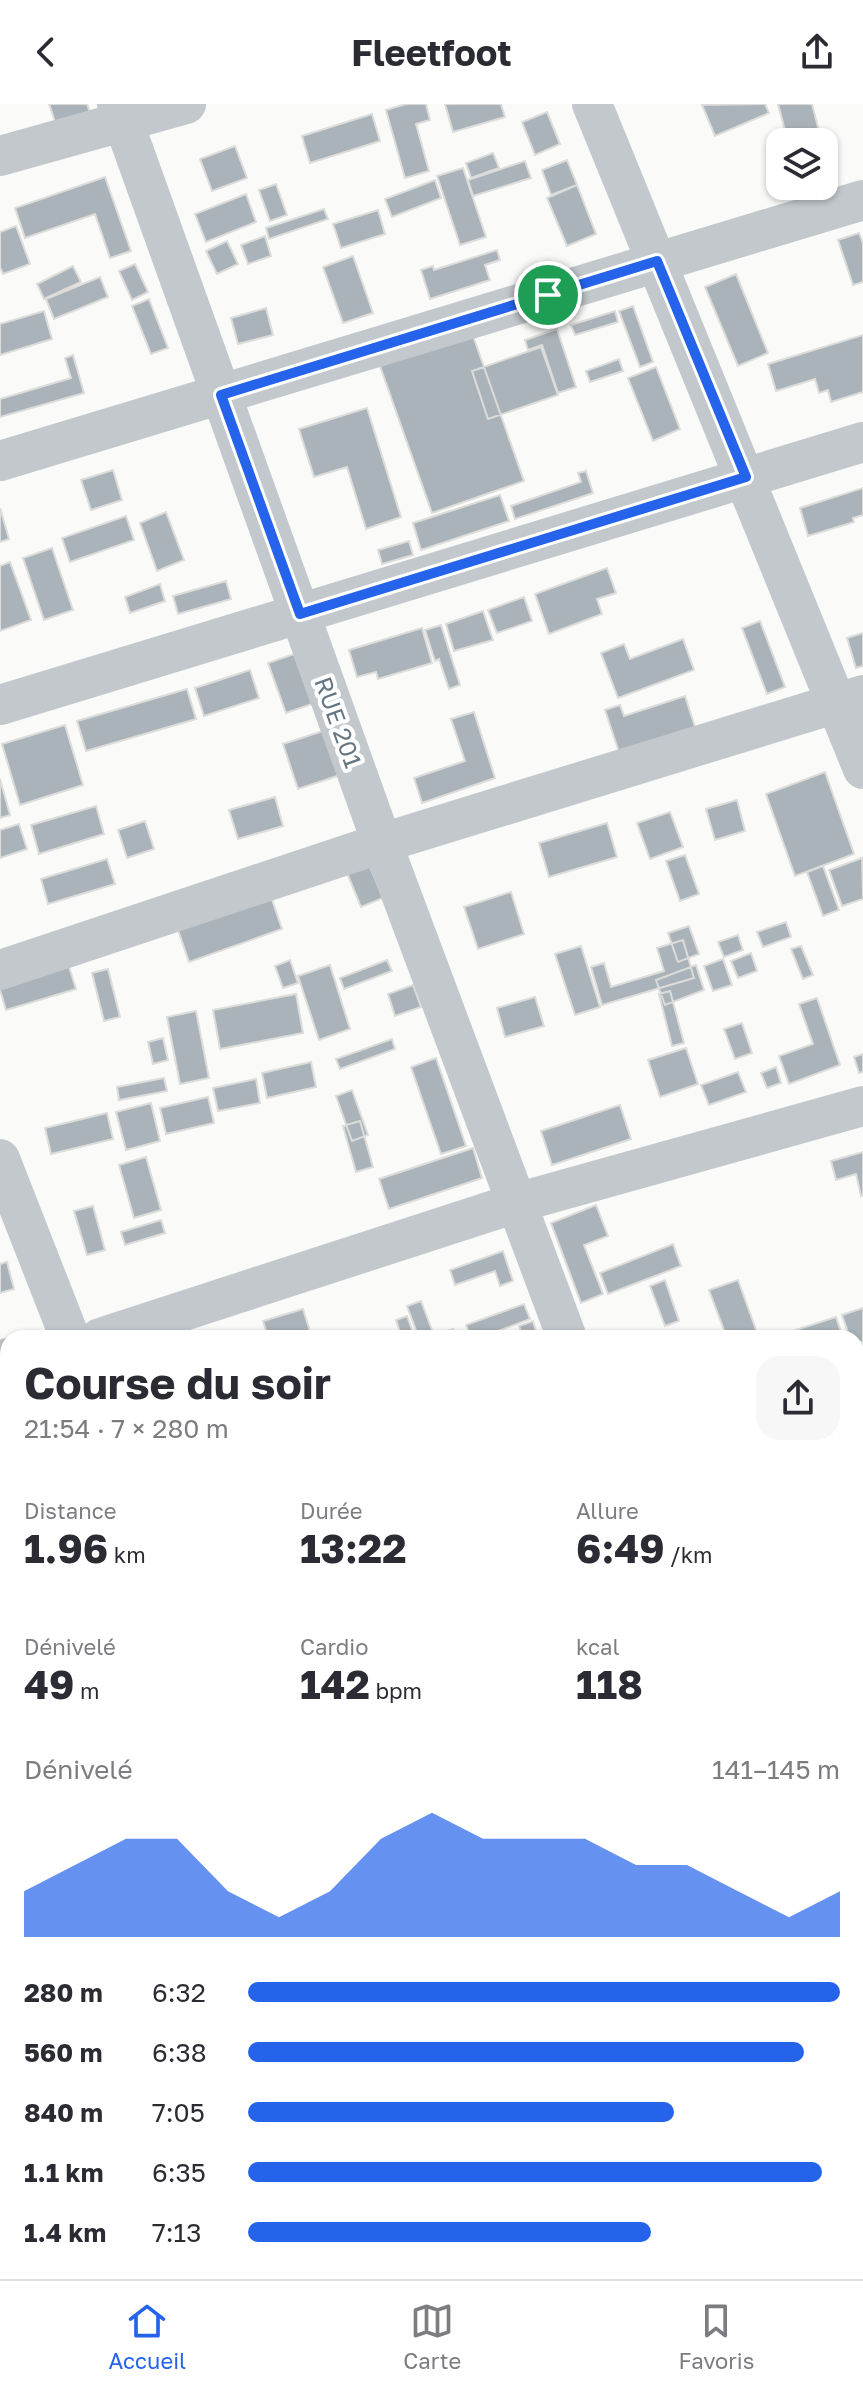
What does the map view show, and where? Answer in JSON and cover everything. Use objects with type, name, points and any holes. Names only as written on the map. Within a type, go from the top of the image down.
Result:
[{"type":"street","points":[[0,156],[120,113],[186,104]]},
{"type":"street","points":[[592,104],[746,477],[850,699],[863,769]]},
{"type":"street","name":"RUE 201","points":[[120,113],[382,843],[564,1330]]},
{"type":"street","points":[[0,461],[863,200]]},
{"type":"street","points":[[0,705],[863,442]]},
{"type":"street","points":[[0,970],[382,843],[850,699]]},
{"type":"street","points":[[125,1330],[516,1203],[863,1106]]},
{"type":"street","points":[[0,1159],[67,1330]]},
{"type":"building","points":[[49,104],[87,104],[93,121],[59,133]]},
{"type":"building","points":[[406,104],[426,104],[430,120],[416,124],[429,171],[405,178],[386,110]]},
{"type":"building","points":[[445,104],[501,104],[505,117],[453,132]]},
{"type":"building","points":[[765,104],[769,113],[715,136],[702,105]]},
{"type":"building","points":[[778,104],[812,104],[818,128],[784,128]]},
{"type":"building","points":[[547,112],[560,144],[535,155],[522,122]]},
{"type":"building","points":[[372,114],[380,141],[310,163],[302,136]]},
{"type":"building","points":[[235,146],[247,178],[212,191],[200,159]]},
{"type":"building","points":[[493,153],[499,168],[471,178],[466,163]]},
{"type":"building","points":[[567,160],[577,185],[551,195],[542,170]]},
{"type":"building","points":[[525,161],[531,178],[473,196],[468,180]]},
{"type":"building","points":[[463,168],[486,237],[460,245],[437,176]]},
{"type":"building","points":[[105,177],[131,251],[110,258],[95,214],[25,238],[15,208]]},
{"type":"building","points":[[435,180],[441,198],[392,217],[385,199]]},
{"type":"building","points":[[276,184],[287,215],[270,221],[259,190]]},
{"type":"building","points":[[577,185],[596,234],[567,246],[547,198]]},
{"type":"building","points":[[246,194],[256,222],[206,242],[195,214]]},
{"type":"building","points":[[324,209],[328,219],[269,239],[266,228]]},
{"type":"building","points":[[378,210],[385,234],[341,248],[333,224]]},
{"type":"building","points":[[16,226],[30,264],[3,274],[0,267],[0,232]]},
{"type":"building","points":[[859,233],[863,243],[863,282],[853,285],[838,240]]},
{"type":"building","points":[[265,236],[271,256],[248,264],[241,245]]},
{"type":"building","points":[[227,241],[238,264],[217,274],[206,251]]},
{"type":"building","points":[[497,250],[500,260],[485,265],[490,280],[430,299],[421,270],[433,266],[434,270]]},
{"type":"building","points":[[353,256],[373,313],[343,323],[323,267]]},
{"type":"building","points":[[135,264],[148,292],[132,300],[119,271]]},
{"type":"building","points":[[73,266],[81,282],[44,299],[37,284]]},
{"type":"building","points":[[736,274],[768,353],[738,366],[705,287]]},
{"type":"building","points":[[100,277],[108,297],[54,319],[46,299]]},
{"type":"building","points":[[149,299],[168,348],[151,354],[132,306]]},
{"type":"building","points":[[633,306],[653,362],[640,367],[619,311]]},
{"type":"building","points":[[266,308],[273,335],[238,344],[231,318]]},
{"type":"building","points":[[44,311],[52,339],[0,355],[0,324]]},
{"type":"building","points":[[615,311],[618,322],[575,335],[571,325]]},
{"type":"building","points":[[557,329],[576,387],[558,393],[542,345],[528,350],[525,340]]},
{"type":"building","points":[[472,333],[524,481],[432,513],[380,366]]},
{"type":"building","points":[[863,335],[863,392],[831,402],[828,390],[819,393],[815,379],[776,391],[768,364]]},
{"type":"building","points":[[541,347],[558,395],[488,419],[472,371]]},
{"type":"building","points":[[73,355],[84,393],[0,417],[0,399],[71,378],[65,358]]},
{"type":"building","points":[[619,359],[623,371],[590,382],[586,371]]},
{"type":"building","points":[[656,367],[680,429],[653,441],[628,378]]},
{"type":"building","points":[[367,408],[401,517],[366,529],[347,467],[314,477],[299,429]]},
{"type":"building","points":[[113,470],[122,500],[91,510],[81,480]]},
{"type":"building","points":[[586,471],[593,493],[515,519],[511,506],[581,482],[578,473]]},
{"type":"building","points":[[863,488],[863,515],[853,518],[854,522],[808,536],[800,508]]},
{"type":"building","points":[[500,495],[509,521],[421,550],[413,523]]},
{"type":"building","points":[[0,508],[9,539],[0,542]]},
{"type":"building","points":[[166,512],[184,560],[157,571],[140,523]]},
{"type":"building","points":[[126,516],[134,540],[70,562],[62,538]]},
{"type":"building","points":[[409,541],[413,555],[382,564],[378,550]]},
{"type":"building","points":[[52,548],[73,610],[44,620],[23,558]]},
{"type":"building","points":[[10,562],[31,620],[0,631],[0,566]]},
{"type":"building","points":[[607,568],[616,593],[597,599],[602,614],[549,634],[535,594]]},
{"type":"building","points":[[226,581],[231,599],[178,614],[173,596]]},
{"type":"building","points":[[160,584],[165,601],[130,613],[125,597]]},
{"type":"building","points":[[524,597],[532,621],[497,633],[488,610]]},
{"type":"building","points":[[483,611],[493,640],[454,651],[446,624]]},
{"type":"building","points":[[760,621],[785,687],[767,694],[742,628]]},
{"type":"building","points":[[441,625],[460,685],[449,689],[439,659],[435,661],[425,630]]},
{"type":"building","points":[[422,628],[432,663],[378,679],[376,672],[357,677],[349,650]]},
{"type":"building","points":[[863,633],[863,666],[856,668],[847,638]]},
{"type":"building","points":[[683,639],[694,670],[618,698],[601,653],[624,644],[630,659]]},
{"type":"building","points":[[294,654],[312,704],[286,713],[268,663]]},
{"type":"building","points":[[250,670],[259,698],[204,716],[195,688]]},
{"type":"building","points":[[187,689],[196,719],[86,751],[77,721]]},
{"type":"building","points":[[685,696],[696,730],[620,755],[605,710],[620,705],[624,716]]},
{"type":"building","points":[[474,712],[495,778],[422,803],[414,778],[465,761],[451,719]]},
{"type":"building","points":[[65,725],[83,785],[20,805],[2,744]]},
{"type":"building","points":[[326,730],[340,775],[298,789],[283,744]]},
{"type":"building","points":[[825,772],[854,854],[795,876],[766,794]]},
{"type":"building","points":[[0,779],[10,815],[0,818]]},
{"type":"building","points":[[275,797],[283,826],[238,839],[229,810]]},
{"type":"building","points":[[737,800],[745,831],[715,840],[706,809]]},
{"type":"building","points":[[96,806],[104,834],[39,854],[31,825]]},
{"type":"building","points":[[670,812],[683,847],[650,859],[637,823]]},
{"type":"building","points":[[145,821],[154,849],[127,858],[118,830]]},
{"type":"building","points":[[607,823],[617,857],[549,877],[539,843]]},
{"type":"building","points":[[19,824],[27,849],[0,858],[0,830]]},
{"type":"building","points":[[685,855],[699,894],[680,901],[666,861]]},
{"type":"building","points":[[862,858],[863,899],[842,906],[829,870]]},
{"type":"building","points":[[107,859],[115,884],[48,904],[41,879]]},
{"type":"building","points":[[369,864],[383,898],[361,907],[347,873]]},
{"type":"building","points":[[823,866],[839,910],[823,916],[807,872]]},
{"type":"building","points":[[269,891],[282,929],[189,962],[176,924]]},
{"type":"building","points":[[511,892],[524,934],[478,949],[464,907]]},
{"type":"building","points":[[786,922],[791,937],[763,947],[757,932]]},
{"type":"building","points":[[689,926],[699,954],[678,962],[668,933]]},
{"type":"building","points":[[738,935],[743,950],[724,957],[718,942]]},
{"type":"building","points":[[683,940],[694,978],[602,1005],[591,967],[604,963],[611,987],[664,971],[657,948]]},
{"type":"building","points":[[581,946],[600,1007],[575,1015],[555,954]]},
{"type":"building","points":[[801,946],[813,975],[803,979],[791,949]]},
{"type":"building","points":[[751,953],[757,971],[738,978],[731,961]]},
{"type":"building","points":[[65,954],[76,989],[6,1010],[0,990],[0,974]]},
{"type":"building","points":[[723,959],[732,985],[713,991],[704,966]]},
{"type":"building","points":[[290,960],[298,983],[283,988],[275,966]]},
{"type":"building","points":[[387,960],[392,971],[344,989],[340,978]]},
{"type":"building","points":[[330,965],[350,1029],[319,1040],[298,976]]},
{"type":"building","points":[[696,965],[704,990],[665,1005],[656,980]]},
{"type":"building","points":[[108,969],[120,1017],[104,1021],[92,973]]},
{"type":"building","points":[[413,985],[421,1007],[395,1016],[388,994]]},
{"type":"building","points":[[670,991],[684,1043],[672,1046],[659,994]]},
{"type":"building","points":[[296,994],[303,1033],[220,1049],[213,1010]]},
{"type":"building","points":[[535,997],[544,1026],[505,1037],[497,1008]]},
{"type":"building","points":[[817,998],[840,1065],[789,1084],[779,1056],[813,1044],[799,1004]]},
{"type":"building","points":[[196,1011],[209,1078],[180,1084],[167,1017]]},
{"type":"building","points":[[742,1023],[752,1053],[735,1059],[724,1029]]},
{"type":"building","points":[[163,1038],[168,1060],[153,1064],[148,1042]]},
{"type":"building","points":[[392,1039],[395,1049],[340,1069],[336,1059]]},
{"type":"building","points":[[686,1048],[698,1084],[660,1097],[648,1060]]},
{"type":"building","points":[[863,1054],[863,1072],[859,1073],[854,1057]]},
{"type":"building","points":[[436,1058],[466,1146],[441,1154],[411,1067]]},
{"type":"building","points":[[311,1062],[316,1087],[267,1098],[262,1073]]},
{"type":"building","points":[[776,1067],[781,1083],[767,1088],[761,1073]]},
{"type":"building","points":[[738,1072],[746,1092],[709,1105],[701,1085]]},
{"type":"building","points":[[164,1078],[167,1091],[119,1100],[117,1087]]},
{"type":"building","points":[[256,1079],[260,1103],[218,1111],[213,1088]]},
{"type":"building","points":[[352,1090],[368,1135],[352,1141],[336,1096]]},
{"type":"building","points":[[208,1097],[214,1123],[166,1134],[160,1108]]},
{"type":"building","points":[[151,1103],[160,1141],[126,1150],[116,1112]]},
{"type":"building","points":[[620,1105],[631,1139],[552,1165],[541,1131]]},
{"type":"building","points":[[107,1113],[113,1139],[51,1154],[45,1128]]},
{"type":"building","points":[[360,1121],[373,1167],[356,1172],[343,1126]]},
{"type":"building","points":[[473,1148],[482,1178],[389,1209],[379,1179]]},
{"type":"building","points":[[863,1152],[861,1196],[856,1174],[836,1180],[831,1161]]},
{"type":"building","points":[[146,1157],[161,1210],[134,1218],[119,1165]]},
{"type":"building","points":[[596,1205],[608,1236],[584,1245],[603,1294],[581,1303],[551,1223]]},
{"type":"building","points":[[93,1206],[105,1250],[87,1255],[74,1211]]},
{"type":"building","points":[[161,1220],[165,1233],[125,1245],[121,1232]]},
{"type":"building","points":[[673,1244],[681,1266],[608,1294],[600,1273]]},
{"type":"building","points":[[503,1251],[513,1281],[500,1286],[495,1271],[455,1285],[450,1270]]},
{"type":"building","points":[[7,1262],[14,1289],[0,1293],[0,1264]]},
{"type":"building","points":[[665,1280],[679,1321],[665,1326],[650,1286]]},
{"type":"building","points":[[738,1280],[756,1330],[724,1330],[709,1290]]},
{"type":"building","points":[[421,1301],[432,1330],[416,1330],[407,1306]]},
{"type":"building","points":[[524,1304],[530,1319],[500,1330],[468,1330],[466,1325]]},
{"type":"building","points":[[863,1308],[863,1330],[847,1330],[842,1315]]},
{"type":"building","points":[[303,1309],[310,1330],[266,1330],[263,1321]]},
{"type":"building","points":[[407,1316],[412,1330],[399,1330],[396,1320]]},
{"type":"building","points":[[836,1317],[840,1330],[796,1330]]},
{"type":"building","points":[[533,1321],[536,1330],[520,1330],[519,1326]]},
{"type":"route","points":[[657,261],[746,477],[300,614],[221,395],[548,295],[657,261]]}]
